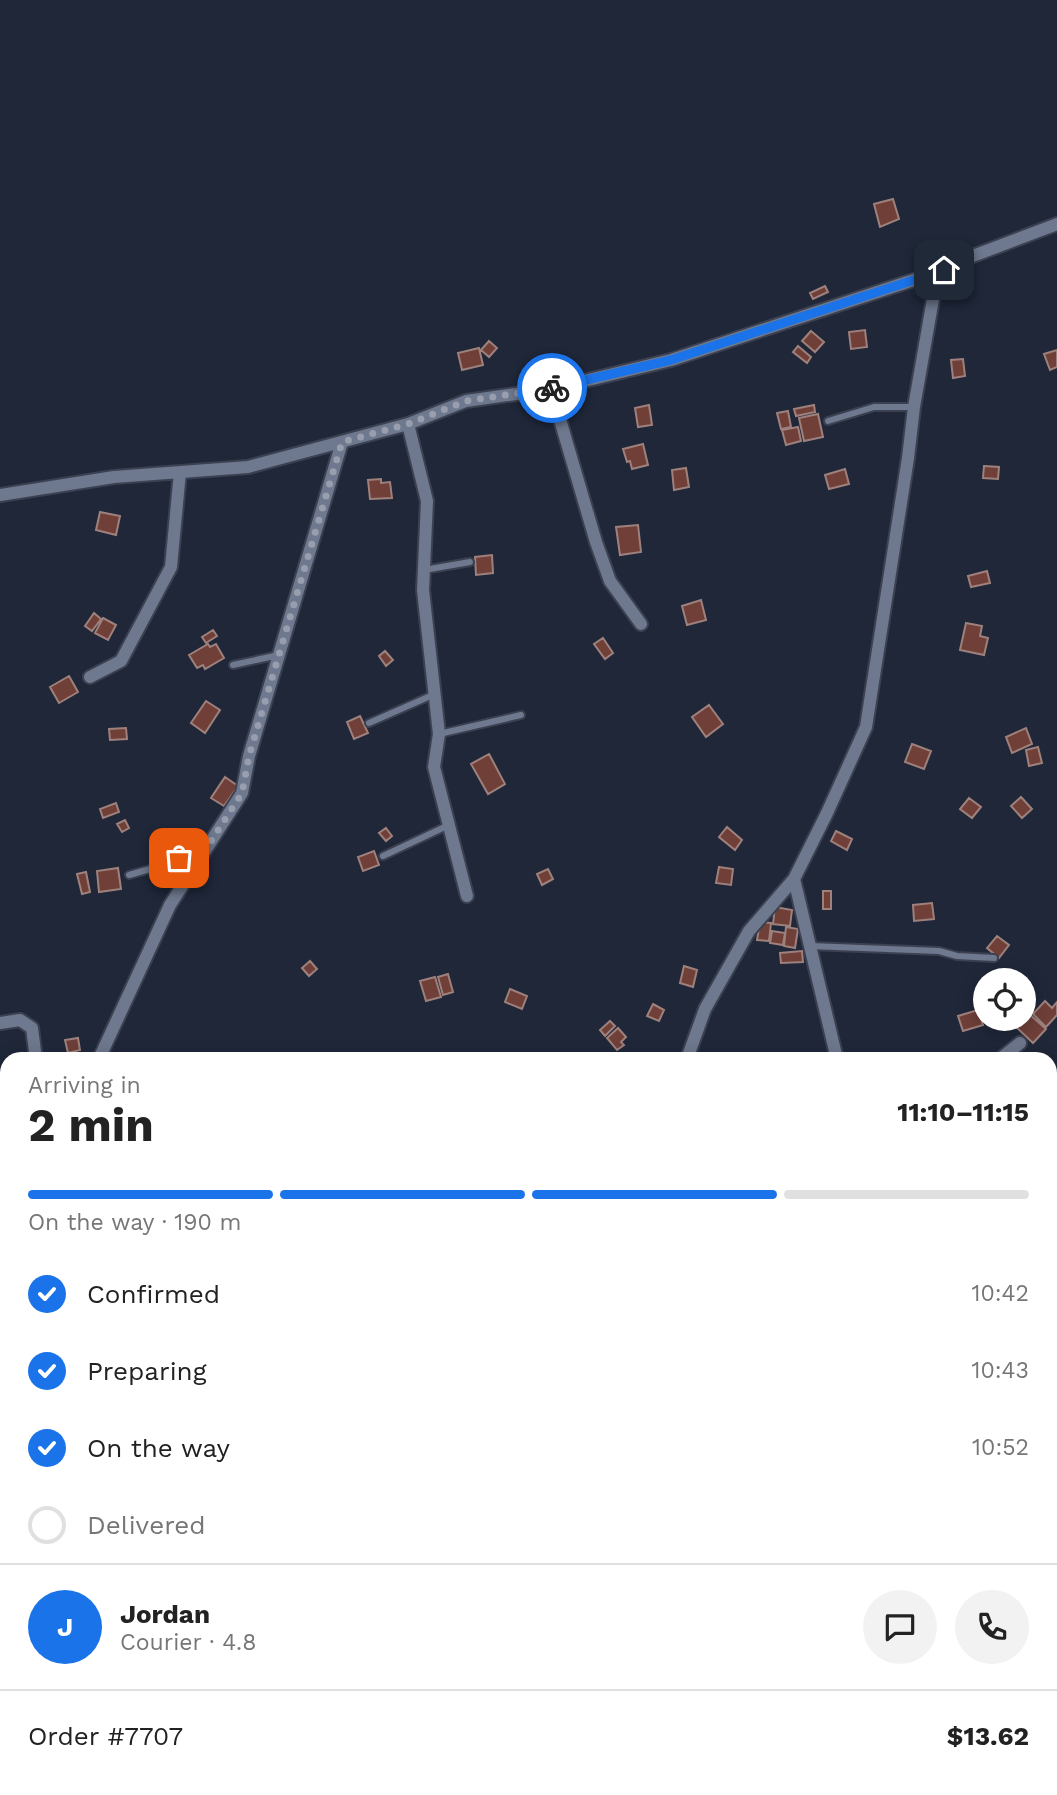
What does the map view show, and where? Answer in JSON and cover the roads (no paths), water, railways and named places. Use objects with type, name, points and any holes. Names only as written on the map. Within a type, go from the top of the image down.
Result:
[{"type":"street","points":[[0,495],[114,477],[248,467],[408,424],[466,401],[551,389],[671,360],[944,270],[957,262],[1057,225]]},
{"type":"street","points":[[690,1052],[705,1009],[749,930],[794,879],[866,727],[914,407],[933,299],[944,270]]},
{"type":"street","points":[[551,389],[610,581],[640,624]]},
{"type":"street","points":[[408,424],[426,501],[424,590],[439,734],[434,767],[467,896]]},
{"type":"street","points":[[102,1052],[170,905],[242,793],[249,756],[342,442]]},
{"type":"street","points":[[90,677],[121,661],[171,567],[180,472]]},
{"type":"street","points":[[794,879],[835,1052]]},
{"type":"street","points":[[0,1023],[20,1020],[32,1028],[35,1052]]},
{"type":"street","points":[[1009,1052],[1020,1043]]},
{"type":"lane","points":[[828,421],[874,407],[914,407]]},
{"type":"lane","points":[[424,570],[470,562]]},
{"type":"lane","points":[[233,664],[279,655]]},
{"type":"lane","points":[[369,723],[435,694]]},
{"type":"lane","points":[[439,734],[521,715]]},
{"type":"lane","points":[[383,856],[449,825]]},
{"type":"lane","points":[[129,875],[157,867],[208,846]]},
{"type":"lane","points":[[810,946],[939,951],[957,956],[994,958]]}]
